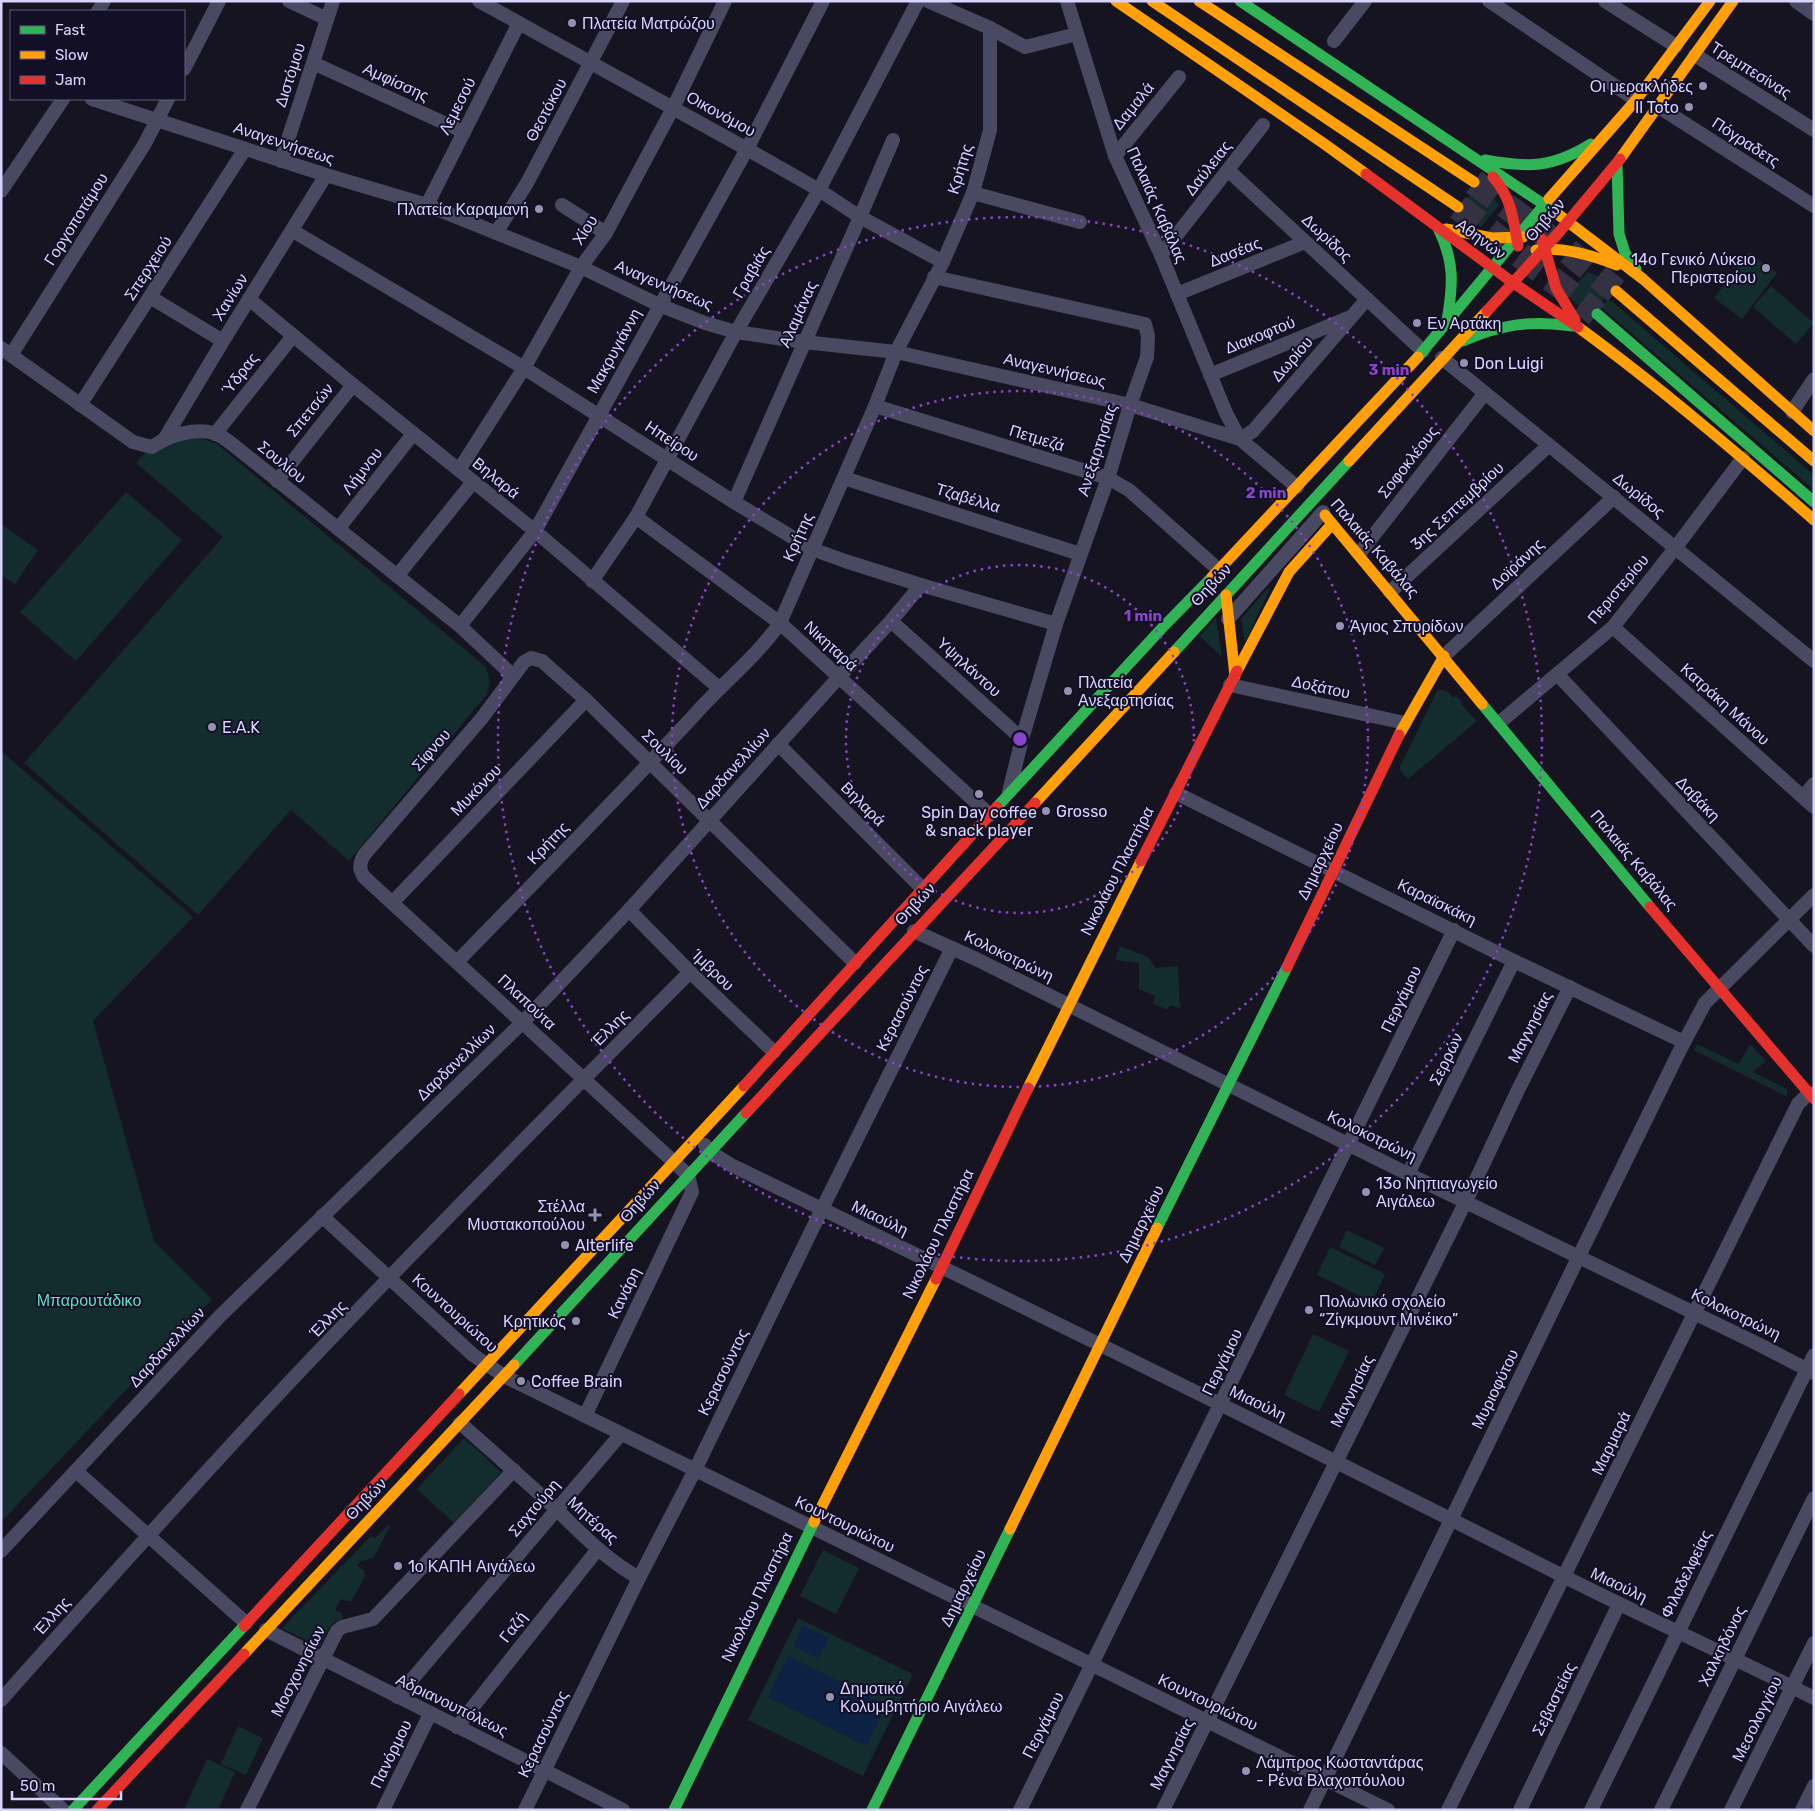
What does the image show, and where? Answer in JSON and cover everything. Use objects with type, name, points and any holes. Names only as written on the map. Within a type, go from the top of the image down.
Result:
[{"type":"main road","name":"Αθηνών","points":[[1116,1],[1323,142],[1512,282],[1580,328],[1743,458],[1814,520]]},
{"type":"main road","name":"Αθηνών","points":[[1152,1],[1458,207]]},
{"type":"main road","points":[[1199,1],[1474,182]]},
{"type":"main road","points":[[1240,1],[1545,204],[1564,226],[1643,279],[1814,431]]},
{"type":"main road","name":"Θηβών","points":[[73,1810],[707,1127],[1163,626],[1219,570],[1423,351],[1545,204],[1636,100],[1710,1]]},
{"type":"main road","name":"Θηβών","points":[[97,1810],[504,1376],[914,931],[1010,830],[1564,226],[1617,164],[1734,1]]},
{"type":"main road","points":[[1475,158],[1504,164],[1542,166],[1574,156],[1607,134]]},
{"type":"main road","points":[[1475,158],[1507,194],[1519,254],[1520,273]]},
{"type":"main road","points":[[1617,164],[1619,234],[1625,253],[1643,279]]},
{"type":"main road","points":[[1536,215],[1556,288],[1580,328]]},
{"type":"main road","points":[[1437,226],[1477,237],[1516,239],[1541,234],[1564,226]]},
{"type":"main road","points":[[1437,226],[1447,245],[1452,262],[1452,295],[1447,322]]},
{"type":"main road","points":[[1501,257],[1544,248],[1576,252],[1619,266],[1643,279]]},
{"type":"main road","points":[[1616,291],[1814,461]]},
{"type":"main road","points":[[1596,314],[1814,502]]},
{"type":"main road","points":[[1454,345],[1485,331],[1512,324],[1539,322],[1580,328]]},
{"type":"main road","name":"Παλαιάς Καβάλας","points":[[1297,487],[1359,554],[1719,989],[1811,1096]]},
{"type":"main road","name":"Νικολάου Πλαστήρα","points":[[674,1810],[811,1527],[941,1268],[1068,1005],[1233,681],[1289,572],[1332,524]]},
{"type":"main road","points":[[1226,595],[1233,681]]},
{"type":"main road","name":"Δημαρχείου","points":[[872,1810],[1405,723],[1444,656]]},
{"type":"street","points":[[185,66],[218,1]]},
{"type":"street","points":[[289,1],[327,19]]},
{"type":"street","name":"Διστόμου","points":[[281,161],[333,1]]},
{"type":"street","name":"Οικονόμου","points":[[479,1],[747,149],[819,190],[860,217],[943,262]]},
{"type":"street","name":"Θεοτόκου","points":[[496,233],[527,183],[623,1]]},
{"type":"street","name":"Χίου","points":[[459,470],[524,368],[581,267],[606,233],[673,108],[725,1]]},
{"type":"street","name":"Μακρυγιάννη","points":[[460,626],[535,531],[747,149],[823,1]]},
{"type":"street","name":"Γραβιάς","points":[[592,581],[636,518],[736,332],[819,190],[918,1]]},
{"type":"street","points":[[928,1],[990,28],[1025,47],[1077,34]]},
{"type":"street","name":"Παλαιάς Καβάλας","points":[[1067,1],[1115,156],[1161,255],[1226,413],[1240,439],[1297,487]]},
{"type":"street","points":[[1334,41],[1365,1]]},
{"type":"street","points":[[1489,1],[1636,100]]},
{"type":"street","points":[[1605,1],[1676,46]]},
{"type":"street","points":[[1796,1],[1814,14]]},
{"type":"street","name":"Λεμεσού","points":[[427,205],[518,23]]},
{"type":"street","name":"Κρήτης","points":[[457,962],[651,762],[719,688],[770,637],[780,623],[875,406],[896,352],[943,262],[973,193],[990,130],[990,28]]},
{"type":"street","name":"Τρεμπεσίνας","points":[[1695,55],[1814,130]]},
{"type":"street","name":"Αμφίσσης","points":[[313,63],[464,132]]},
{"type":"street","name":"Δαμαλά","points":[[1115,156],[1179,77]]},
{"type":"street","points":[[1,191],[63,100]]},
{"type":"street","name":"Αναγεννήσεως","points":[[95,100],[326,176],[427,205],[581,267],[659,305],[705,323],[736,332],[896,352],[1130,405],[1240,439]]},
{"type":"street","name":"Γοργοποτάμου","points":[[6,352],[144,145],[167,100]]},
{"type":"street","name":"Πόγραδετς","points":[[1659,107],[1814,206]]},
{"type":"street","name":"Δαύλειας","points":[[1161,255],[1229,171],[1263,125]]},
{"type":"street","name":"Αλαμάνας","points":[[734,502],[893,140]]},
{"type":"street","name":"Σπερχειού","points":[[80,406],[245,149]]},
{"type":"street","name":"Δωρίδος","points":[[1229,171],[1423,351]]},
{"type":"street","name":"Χανίων","points":[[165,438],[222,341],[326,176]]},
{"type":"street","points":[[973,193],[1080,222]]},
{"type":"street","points":[[562,205],[606,233]]},
{"type":"street","name":"Ηπείρου","points":[[293,231],[524,368],[734,502],[812,548],[845,561],[921,585],[1056,624]]},
{"type":"street","name":"Δασέας","points":[[1177,294],[1305,242]]},
{"type":"street","name":"Ανεξαρτησίας","points":[[934,276],[1145,324],[1148,336],[1148,357],[1130,405],[1108,478],[1056,624],[1022,739],[1009,793]]},
{"type":"street","points":[[150,297],[222,341]]},
{"type":"street","name":"Βηλαρά","points":[[249,299],[292,336],[535,531],[719,688]]},
{"type":"street","name":"Δωρίου","points":[[1240,439],[1253,430],[1367,299]]},
{"type":"street","name":"Διακοφτού","points":[[1210,375],[1351,317]]},
{"type":"street","name":"Ύδρας","points":[[215,434],[292,336]]},
{"type":"street","name":"Σουλίου","points":[[6,352],[133,442],[152,447],[165,438],[198,432],[215,434],[232,444],[460,626],[509,672],[510,680]]},
{"type":"street","name":"Δωρίδος","points":[[1442,358],[1814,660]]},
{"type":"street","points":[[1792,412],[1814,379]]},
{"type":"street","name":"Σπετσών","points":[[276,481],[353,385]]},
{"type":"street","name":"Σοφοκλέους","points":[[1359,554],[1486,393]]},
{"type":"street","name":"Πετμεζά","points":[[875,406],[1108,478],[1129,490],[1219,570]]},
{"type":"street","name":"Λήμνου","points":[[338,529],[413,434]]},
{"type":"street","name":"3ης Σεπτεμβρίου","points":[[1390,592],[1549,445]]},
{"type":"street","name":"Περιστερίου","points":[[1499,723],[1613,627],[1743,458]]},
{"type":"street","name":"Τζαβέλλα","points":[[844,478],[1080,554]]},
{"type":"street","points":[[397,576],[473,482]]},
{"type":"street","name":"Δοϊράνης","points":[[1444,656],[1614,498]]},
{"type":"street","points":[[1228,619],[1270,574],[1322,512]]},
{"type":"street","name":"Νικηταρά","points":[[636,518],[780,623],[990,815]]},
{"type":"street","name":"Δαρδανελλίων","points":[[1,1551],[220,1316],[523,1022],[629,910],[891,621],[921,585]]},
{"type":"street","name":"Υψηλάντου","points":[[891,621],[1022,739]]},
{"type":"street","name":"Κατράκη Μάνου","points":[[1613,627],[1814,807]]},
{"type":"street","name":"Σουλίου","points":[[531,658],[542,661],[586,700],[856,962]]},
{"type":"street","name":"Σίφνου","points":[[359,866],[364,856],[482,718],[524,662],[531,658]]},
{"type":"street","name":"Δαβάκη","points":[[1558,674],[1814,946]]},
{"type":"street","name":"Δοξάτου","points":[[1233,681],[1405,723]]},
{"type":"street","name":"Μυκόνου","points":[[392,903],[586,700]]},
{"type":"street","name":"Βηλαρά","points":[[778,744],[923,889]]},
{"type":"street","points":[[1803,797],[1814,784]]},
{"type":"street","name":"Καραϊσκάκη","points":[[1176,793],[1684,1042]]},
{"type":"street","name":"Πλαπούτα","points":[[359,866],[364,877],[674,1162]]},
{"type":"street","name":"Μυριοφύτου","points":[[1310,1810],[1579,1256],[1705,1003],[1814,895]]},
{"type":"street","name":"Ίμβρου","points":[[629,910],[690,972],[774,1052]]},
{"type":"street","name":"Περγάμου","points":[[1020,1810],[1350,1145],[1454,930]]},
{"type":"street","name":"Κολοκοτρώνη","points":[[914,931],[1810,1371]]},
{"type":"street","name":"Κερασούντος","points":[[524,1810],[639,1578],[695,1470],[952,948]]},
{"type":"street","name":"Σερρών","points":[[1408,1174],[1514,960]]},
{"type":"street","name":"Έλλης","points":[[1,1700],[147,1536],[269,1404],[690,972]]},
{"type":"street","name":"Μαγνησίας","points":[[1163,1810],[1337,1462],[1570,987]]},
{"type":"street","name":"Μαρμαρά","points":[[1448,1810],[1798,1104],[1811,1096]]},
{"type":"street","points":[[707,1127],[706,1147],[710,1152]]},
{"type":"street","name":"Μιαούλη","points":[[710,1152],[730,1165],[1100,1344],[1451,1518],[1564,1577],[1814,1698]]},
{"type":"street","points":[[674,1162],[688,1175]]},
{"type":"street","name":"Κανάρη","points":[[585,1416],[692,1192],[688,1175]]},
{"type":"street","name":"Κουντουριώτου","points":[[322,1216],[472,1355],[504,1376],[1388,1810]]},
{"type":"street","name":"Φιλαδελφείας","points":[[1590,1810],[1677,1632],[1810,1371],[1814,1354]]},
{"type":"street","name":"Μητέρας","points":[[460,1423],[514,1470],[598,1549],[620,1568],[639,1578]]},
{"type":"street","name":"Σαχτούρη","points":[[397,1698],[621,1434]]},
{"type":"street","name":"Μοσχονησίων","points":[[247,1810],[337,1631],[342,1627],[372,1619],[514,1470]]},
{"type":"street","points":[[76,1471],[246,1624]]},
{"type":"street","name":"Χαλκηδόνος","points":[[1661,1810],[1814,1498]]},
{"type":"street","name":"Γαζή","points":[[456,1727],[598,1549]]},
{"type":"street","name":"Σεβαστείας","points":[[1520,1810],[1620,1604]]},
{"type":"street","name":"Αδριανουπόλεως","points":[[266,1630],[397,1698],[623,1810]]},
{"type":"street","name":"Μεσολογγίου","points":[[1732,1810],[1814,1643]]},
{"type":"street","name":"Πανόρμου","points":[[384,1810],[430,1714]]},
{"type":"street","points":[[1,1753],[63,1810]]},
{"type":"street","points":[[1802,1810],[1814,1786]]},
{"type":"green space","points":[[1480,182],[1499,205],[1481,227],[1457,213]]},
{"type":"green space","points":[[1749,252],[1777,273],[1742,319],[1714,298]]},
{"type":"green space","points":[[1588,272],[1616,285],[1589,317],[1567,294]]},
{"type":"green space","points":[[1771,286],[1814,323],[1796,344],[1753,307]]},
{"type":"green space","points":[[1608,298],[1814,475],[1814,490],[1602,308]]},
{"type":"green space","name":"E.A.K","points":[[201,438],[217,444],[486,667],[490,681],[487,694],[349,861],[291,810],[198,915],[24,763],[223,537],[136,463],[146,452],[167,447],[185,439]]},
{"type":"green space","points":[[126,492],[182,540],[76,661],[20,612]]},
{"type":"green space","points":[[1,524],[38,550],[15,584],[1,575]]},
{"type":"green space","points":[[1267,589],[1270,589],[1245,642],[1241,619]]},
{"type":"green space","points":[[1216,618],[1222,657],[1200,636]]},
{"type":"green space","points":[[1437,691],[1448,692],[1453,698],[1456,696],[1477,721],[1408,779],[1399,769]]},
{"type":"green space","name":"Μπαρουτάδικο","points":[[1,751],[193,917],[93,1021],[154,1241],[212,1299],[1,1522]]},
{"type":"green space","points":[[1120,946],[1148,957],[1156,968],[1178,966],[1180,1008],[1170,1005],[1167,1010],[1153,1003],[1155,996],[1139,989],[1139,963],[1115,960]]},
{"type":"green space","points":[[1697,1044],[1739,1064],[1750,1044],[1766,1061],[1753,1072],[1787,1089],[1786,1096],[1694,1050]]},
{"type":"green space","points":[[1347,1230],[1384,1248],[1375,1265],[1339,1247]]},
{"type":"green space","points":[[1330,1247],[1385,1274],[1372,1302],[1317,1275]]},
{"type":"green space","points":[[1313,1334],[1349,1351],[1319,1412],[1284,1395]]},
{"type":"green space","points":[[464,1438],[501,1472],[454,1523],[417,1489]]},
{"type":"green space","points":[[388,1525],[390,1526],[374,1557],[360,1562],[357,1566],[364,1570],[365,1576],[351,1602],[341,1599],[335,1610],[342,1613],[343,1619],[338,1620],[331,1626],[320,1647],[282,1628],[371,1536],[375,1538]]},
{"type":"green space","points":[[823,1550],[859,1568],[836,1614],[800,1596]]},
{"type":"green space","name":"Δημοτικό Κολυμβητήριο Αιγάλεω","points":[[798,1618],[913,1674],[863,1776],[748,1720]]},
{"type":"green space","points":[[238,1726],[263,1738],[246,1775],[221,1764]]},
{"type":"green space","points":[[207,1759],[235,1772],[218,1810],[184,1810]]},
{"type":"water","points":[[803,1625],[829,1638],[818,1658],[793,1646]]},
{"type":"water","points":[[788,1656],[887,1705],[866,1746],[768,1697]]},
{"type":"tunnel","points":[[1474,182],[1570,253],[1616,291]]},
{"type":"tunnel","points":[[1458,207],[1597,314]]},
{"type":"traffic: fast","points":[[1240,1],[1555,212]]},
{"type":"traffic: fast","points":[[1485,160],[1528,165],[1540,164],[1564,158],[1591,144]]},
{"type":"traffic: fast","points":[[1617,164],[1619,234],[1625,253],[1636,269]]},
{"type":"traffic: fast","points":[[1418,357],[1549,199]]},
{"type":"traffic: fast","points":[[1438,228],[1444,240],[1450,263],[1451,296],[1447,321]]},
{"type":"traffic: fast","points":[[1597,314],[1814,502]]},
{"type":"traffic: fast","points":[[1463,341],[1477,335],[1517,325],[1544,323],[1573,326]]},
{"type":"traffic: fast","points":[[1174,652],[1349,461]]},
{"type":"traffic: fast","points":[[997,807],[1163,627],[1212,577]]},
{"type":"traffic: fast","points":[[1482,704],[1650,907]]},
{"type":"traffic: fast","points":[[1157,1228],[1287,967]]},
{"type":"traffic: fast","points":[[514,1365],[746,1113]]},
{"type":"traffic: fast","points":[[674,1810],[814,1522]]},
{"type":"traffic: fast","points":[[872,1810],[1010,1529]]},
{"type":"traffic: fast","points":[[73,1810],[244,1626]]},
{"type":"traffic: slow","points":[[1116,1],[1366,174]]},
{"type":"traffic: slow","points":[[1152,1],[1458,207]]},
{"type":"traffic: slow","points":[[1199,1],[1474,182]]},
{"type":"traffic: slow","points":[[1549,199],[1636,100],[1710,1]]},
{"type":"traffic: slow","points":[[1620,159],[1733,1]]},
{"type":"traffic: slow","points":[[1555,212],[1643,279],[1814,431]]},
{"type":"traffic: slow","points":[[1446,229],[1492,238],[1523,237]]},
{"type":"traffic: slow","points":[[1536,250],[1546,249],[1577,253],[1617,265]]},
{"type":"traffic: slow","points":[[1616,291],[1814,461]]},
{"type":"traffic: slow","points":[[1349,461],[1487,311]]},
{"type":"traffic: slow","points":[[1578,327],[1727,445],[1814,520]]},
{"type":"traffic: slow","points":[[1212,577],[1418,357]]},
{"type":"traffic: slow","points":[[1325,515],[1482,704]]},
{"type":"traffic: slow","points":[[1237,671],[1289,572],[1332,524]]},
{"type":"traffic: slow","points":[[1226,595],[1235,676]]},
{"type":"traffic: slow","points":[[1035,803],[1174,652]]},
{"type":"traffic: slow","points":[[1399,735],[1444,656]]},
{"type":"traffic: slow","points":[[1028,1088],[1141,861]]},
{"type":"traffic: slow","points":[[459,1394],[744,1086]]},
{"type":"traffic: slow","points":[[1010,1529],[1157,1228]]},
{"type":"traffic: slow","points":[[814,1522],[936,1279]]},
{"type":"traffic: slow","points":[[244,1654],[514,1365]]},
{"type":"traffic: jam","points":[[1487,311],[1561,230],[1620,159]]},
{"type":"traffic: jam","points":[[1366,174],[1512,282],[1578,327]]},
{"type":"traffic: jam","points":[[1493,177],[1508,201],[1518,246]]},
{"type":"traffic: jam","points":[[1542,239],[1556,288],[1575,320]]},
{"type":"traffic: jam","points":[[1141,861],[1237,671]]},
{"type":"traffic: jam","points":[[1287,967],[1399,735]]},
{"type":"traffic: jam","points":[[746,1113],[1035,803]]},
{"type":"traffic: jam","points":[[744,1086],[997,807]]},
{"type":"traffic: jam","points":[[1650,907],[1814,1099]]},
{"type":"traffic: jam","points":[[936,1279],[1028,1088]]},
{"type":"traffic: jam","points":[[244,1626],[459,1394]]},
{"type":"traffic: jam","points":[[97,1810],[244,1654]]},
{"type":"place","name":"Πλατεία Ματρώζου","points":[[572,23]]},
{"type":"place","name":"Οι μερακλήδες","points":[[1703,86]]},
{"type":"place","name":"Il Toto","points":[[1689,107]]},
{"type":"place","name":"Πλατεία Καραμανή","points":[[539,209]]},
{"type":"place","name":"14ο Γενικό Λύκειο Περιστερίου","points":[[1766,268]]},
{"type":"place","name":"Εν Αρτάκη","points":[[1417,323]]},
{"type":"place","name":"Don Luigi","points":[[1464,363]]},
{"type":"place","name":"Άγιος Σπυρίδων","points":[[1340,626]]},
{"type":"place","name":"Πλατεία Ανεξαρτησίας","points":[[1068,691]]},
{"type":"place","name":"E.A.K","points":[[212,727]]},
{"type":"place","name":"Spin Day coffee & snack player","points":[[979,794]]},
{"type":"place","name":"Grosso","points":[[1046,811]]},
{"type":"place","name":"13ο Νηπιαγωγείο Αιγάλεω","points":[[1366,1192]]},
{"type":"place","name":"Στέλλα Μυστακοπούλου","points":[[595,1215]]},
{"type":"place","name":"Alterlife","points":[[565,1245]]},
{"type":"place","name":"Πολωνικό σχολείο “Ζίγκμουντ Μινέικο”","points":[[1309,1310]]},
{"type":"place","name":"Κρητικός","points":[[576,1321]]},
{"type":"place","name":"Coffee Brain","points":[[521,1381]]},
{"type":"place","name":"1ο ΚΑΠΗ Αιγάλεω","points":[[398,1566]]},
{"type":"place","name":"Δημοτικό Κολυμβητήριο Αιγάλεω","points":[[830,1697]]},
{"type":"place","name":"Λάμπρος Κωσταντάρας - Ρένα Βλαχοπόυλου","points":[[1246,1771]]}]
